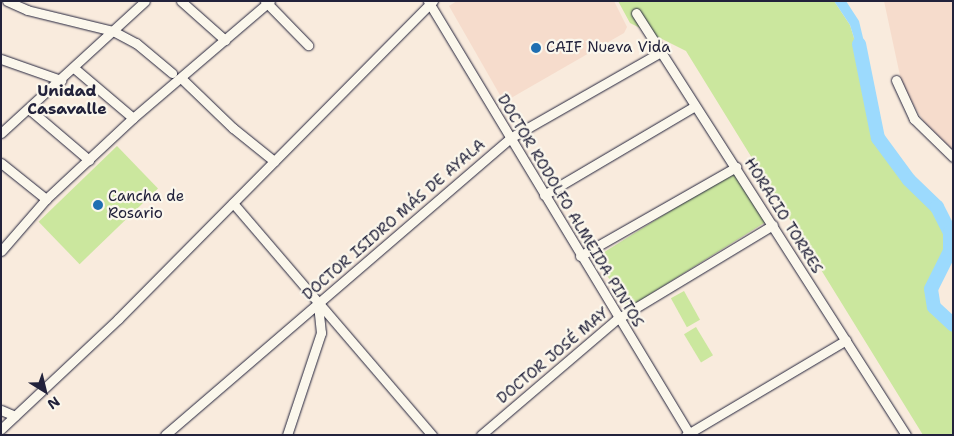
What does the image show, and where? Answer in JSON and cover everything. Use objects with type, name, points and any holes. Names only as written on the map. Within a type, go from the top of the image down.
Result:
[{"type":"street","points":[[7,1],[27,10],[113,31],[136,42],[172,73]]},
{"type":"street","points":[[1,133],[5,125],[29,109],[146,1]]},
{"type":"street","points":[[181,1],[225,40]]},
{"type":"street","points":[[3,247],[46,199],[133,118],[267,2],[308,45]]},
{"type":"street","points":[[1,429],[232,203],[430,2]]},
{"type":"street","name":"DOCTOR RODOLFO ALMEIDA PINTOS","points":[[430,2],[617,319],[688,434]]},
{"type":"street","name":"HORACIO TORRES","points":[[636,13],[906,435]]},
{"type":"street","name":"DOCTOR ISIDRO MÁS DE AYALA","points":[[165,435],[510,138],[661,52]]},
{"type":"street","points":[[1,59],[61,80]]},
{"type":"street","points":[[74,68],[133,118]]},
{"type":"street","points":[[181,78],[233,128],[274,161]]},
{"type":"street","points":[[896,80],[914,119],[953,157]]},
{"type":"street","points":[[544,195],[695,106]]},
{"type":"street","points":[[29,109],[88,160]]},
{"type":"street","points":[[1,164],[46,199]]},
{"type":"street","points":[[580,256],[736,167]]},
{"type":"street","points":[[232,203],[432,435]]},
{"type":"street","name":"DOCTOR JOSÉ MAY","points":[[481,435],[617,319],[773,225]]},
{"type":"street","points":[[287,435],[321,334],[318,304]]},
{"type":"street","points":[[688,434],[846,340]]},
{"type":"street","points":[[1,410],[15,416]]},
{"type":"shaded area","name":"CAIF Nueva Vida","points":[[457,1],[614,1],[627,27],[624,33],[504,102],[449,6]]},
{"type":"shaded area","points":[[884,1],[953,1],[953,151],[924,122],[902,85]]},
{"type":"green space","points":[[618,1],[834,1],[850,25],[861,61],[878,138],[909,180],[937,207],[950,232],[950,251],[931,289],[934,307],[953,325],[953,435],[923,435],[686,51],[630,23]]},
{"type":"green space","name":"Cancha de Rosario","points":[[117,146],[158,188],[80,264],[39,222]]},
{"type":"green space","points":[[734,171],[766,222],[628,308],[596,257]]},
{"type":"green space","points":[[684,291],[700,320],[687,327],[671,298]]},
{"type":"green space","points":[[696,327],[713,355],[701,362],[684,334]]},
{"type":"water","points":[[834,1],[846,1],[859,21],[864,42],[861,61],[850,25]]},
{"type":"waterway","points":[[859,44],[878,138],[909,180],[937,207],[950,232],[950,251],[931,289],[934,307],[953,325]]},
{"type":"place","name":"CAIF Nueva Vida","points":[[536,48]]},
{"type":"place","name":"Cancha de Rosario","points":[[98,205]]},
{"type":"district","name":"Unidad Casavalle","points":[[67,100]]}]
